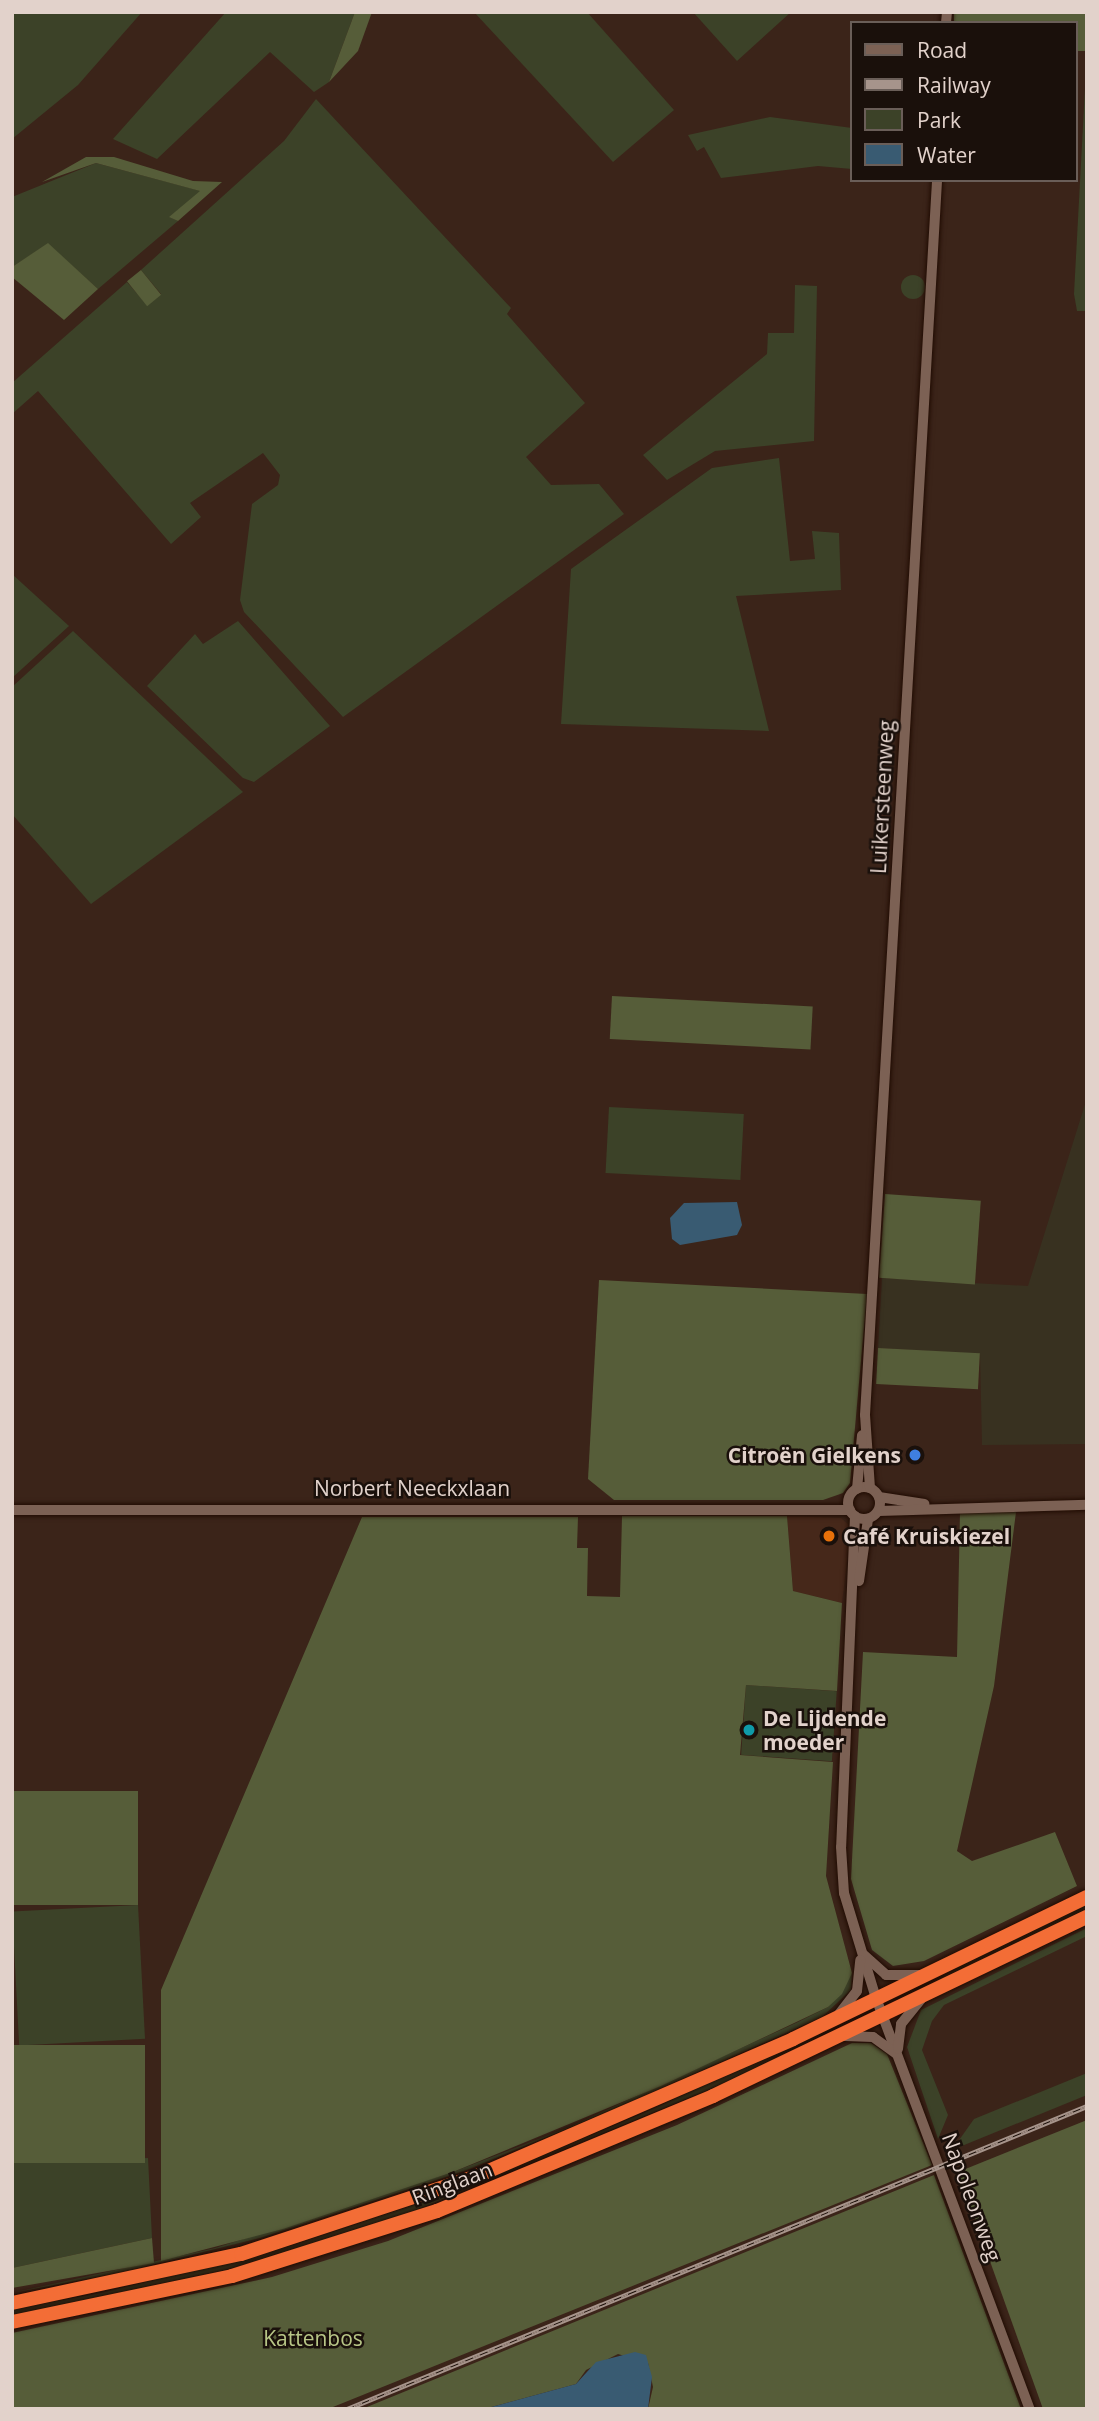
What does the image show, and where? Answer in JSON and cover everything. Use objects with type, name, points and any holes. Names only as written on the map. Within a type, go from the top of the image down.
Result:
[{"type":"highway","name":"Ringlaan","points":[[12,2303],[193,2267],[368,2216],[584,2133],[834,2019],[1087,1897]]},
{"type":"highway","name":"Ringlaan","points":[[12,2322],[194,2285],[375,2233],[576,2157],[842,2036],[1087,1917]]},
{"type":"main road","name":"Luikersteenweg","points":[[857,1489],[865,1415],[937,182]]},
{"type":"main road","name":"Luikersteenweg","points":[[865,1415],[870,1488]]},
{"type":"main road","points":[[876,1998],[844,1893],[841,1847],[854,1604],[852,1513],[849,1498],[857,1489],[870,1488],[879,1497],[930,1505]]},
{"type":"main road","points":[[878,1511],[879,1497]]},
{"type":"main road","name":"Norbert Neeckxlaan","points":[[813,1506],[849,1498]]},
{"type":"main road","points":[[854,1604],[867,1519],[878,1511],[930,1505],[1087,1505]]},
{"type":"main road","name":"Norbert Neeckxlaan","points":[[12,1510],[813,1506],[852,1513]]},
{"type":"main road","points":[[852,1513],[867,1519]]},
{"type":"main road","points":[[860,1951],[886,1975],[927,1974]]},
{"type":"main road","points":[[834,2019],[859,1987],[860,1951]]},
{"type":"main road","points":[[898,2055],[901,2024],[925,1996]]},
{"type":"main road","name":"Napoleonweg","points":[[876,1998],[1030,2409]]},
{"type":"main road","points":[[842,2036],[873,2037],[898,2055]]},
{"type":"shaded area","points":[[1087,1098],[1087,1444],[982,1445],[980,1354],[878,1348],[882,1278],[1028,1286]]},
{"type":"shaded area","points":[[787,1516],[841,1518],[851,1527],[842,1603],[793,1591]]},
{"type":"green space","points":[[12,12],[142,12],[78,85],[12,139]]},
{"type":"green space","points":[[226,12],[355,12],[329,82],[314,92],[270,52],[157,159],[113,139]]},
{"type":"green space","points":[[355,12],[372,12],[358,51],[329,82]]},
{"type":"green space","points":[[474,12],[587,12],[674,110],[613,162]]},
{"type":"green space","points":[[693,12],[791,12],[737,61]]},
{"type":"green space","points":[[954,12],[1087,12],[1087,51],[1078,51],[1078,21],[954,21]]},
{"type":"green space","points":[[1087,51],[1087,311],[1077,311],[1074,294]]},
{"type":"green space","points":[[316,99],[511,308],[507,314],[585,403],[526,457],[551,485],[599,484],[624,514],[343,717],[244,612],[240,600],[252,504],[278,485],[280,475],[263,453],[190,503],[201,517],[171,544],[38,391],[12,414],[12,383],[127,282],[147,305],[161,294],[141,270],[284,141]]},
{"type":"green space","points":[[770,117],[850,128],[850,169],[818,166],[721,178],[704,147],[697,151],[688,135]]},
{"type":"green space","points":[[86,157],[114,157],[193,181],[222,182],[178,221],[169,217],[200,191],[96,163],[42,182]]},
{"type":"green space","points":[[96,163],[201,191],[170,217],[178,221],[98,289],[48,244],[12,267],[12,197]]},
{"type":"green space","points":[[48,243],[98,289],[64,320],[12,277],[12,267]]},
{"type":"green space","points":[[141,270],[161,295],[147,306],[127,281]]},
{"type":"green space","points":[[913,275],[921,279],[925,287],[921,295],[913,299],[905,295],[901,287],[905,279]]},
{"type":"green space","points":[[795,285],[817,286],[814,441],[715,451],[667,480],[643,455],[767,354],[768,333],[794,333]]},
{"type":"green space","points":[[779,458],[790,561],[815,559],[812,531],[839,533],[841,590],[736,596],[769,731],[561,724],[571,569],[712,468]]},
{"type":"green space","points":[[12,574],[69,626],[12,678]]},
{"type":"green space","points":[[238,621],[330,726],[254,782],[243,778],[147,686],[195,634],[203,644]]},
{"type":"green space","points":[[73,631],[243,792],[91,904],[12,814],[12,687]]},
{"type":"green space","points":[[612,996],[813,1007],[810,1049],[610,1039]]},
{"type":"green space","points":[[609,1107],[744,1114],[740,1180],[606,1173]]},
{"type":"green space","points":[[885,1194],[981,1201],[975,1284],[879,1278]]},
{"type":"green space","points":[[599,1280],[867,1294],[850,1483],[843,1493],[823,1500],[614,1500],[588,1479]]},
{"type":"green space","points":[[878,1348],[980,1353],[978,1389],[876,1384]]},
{"type":"green space","points":[[960,1512],[1016,1512],[994,1686],[957,1851],[972,1861],[1055,1832],[1077,1886],[924,1961],[893,1966],[872,1950],[851,1879],[863,1652],[957,1657]]},
{"type":"green space","points":[[622,1516],[787,1516],[793,1591],[842,1603],[837,1691],[746,1685],[740,1755],[833,1762],[826,1876],[852,1973],[842,1994],[828,2007],[661,2086],[453,2172],[283,2229],[161,2261],[161,1990],[362,1517],[578,1517],[577,1548],[588,1548],[587,1596],[620,1597]]},
{"type":"green space","points":[[746,1685],[837,1691],[832,1761],[741,1755]]},
{"type":"green space","points":[[12,1791],[138,1791],[138,1905],[12,1905]]},
{"type":"green space","points":[[1087,1902],[1087,1911],[909,1997],[980,1954]]},
{"type":"green space","points":[[138,1905],[145,2039],[19,2045],[12,1912]]},
{"type":"green space","points":[[1087,1928],[1087,1936],[944,2005],[932,2021],[922,2050],[948,2115],[938,2139],[907,2047],[921,2010]]},
{"type":"green space","points":[[852,1973],[851,1990],[822,2017],[617,2108],[467,2170],[260,2238],[118,2273],[12,2293],[215,2248],[453,2172],[569,2127],[798,2022],[828,2007]]},
{"type":"green space","points":[[852,2017],[773,2063],[392,2220],[242,2266],[12,2316],[12,2309],[101,2293],[286,2247],[459,2190],[646,2112]]},
{"type":"green space","name":"Kattenbos","points":[[852,2043],[871,2043],[887,2054],[932,2165],[328,2409],[12,2409],[12,2333],[272,2277],[388,2241],[677,2125]]},
{"type":"green space","points":[[12,2045],[145,2045],[145,2163],[12,2163]]},
{"type":"green space","points":[[1087,2073],[1087,2095],[952,2150],[974,2119]]},
{"type":"green space","points":[[1087,2120],[1087,2409],[1043,2409],[958,2172]]},
{"type":"green space","points":[[148,2158],[152,2238],[12,2268],[12,2163]]},
{"type":"green space","points":[[934,2175],[1021,2409],[648,2409],[653,2387],[648,2363],[618,2354],[586,2370],[576,2384],[484,2409],[362,2409]]},
{"type":"green space","points":[[152,2238],[154,2263],[12,2288],[12,2268]]},
{"type":"water","points":[[737,1202],[742,1225],[737,1235],[680,1245],[672,1239],[670,1218],[684,1203]]},
{"type":"water","points":[[635,2352],[646,2355],[652,2377],[648,2409],[484,2409],[576,2384],[596,2362]]},
{"type":"railway","points":[[347,2409],[1087,2106]]},
{"type":"place","name":"Citroën Gielkens","points":[[915,1455]]},
{"type":"place","name":"Café Kruiskiezel","points":[[829,1536]]},
{"type":"place","name":"De Lijdende moeder","points":[[749,1730]]}]
